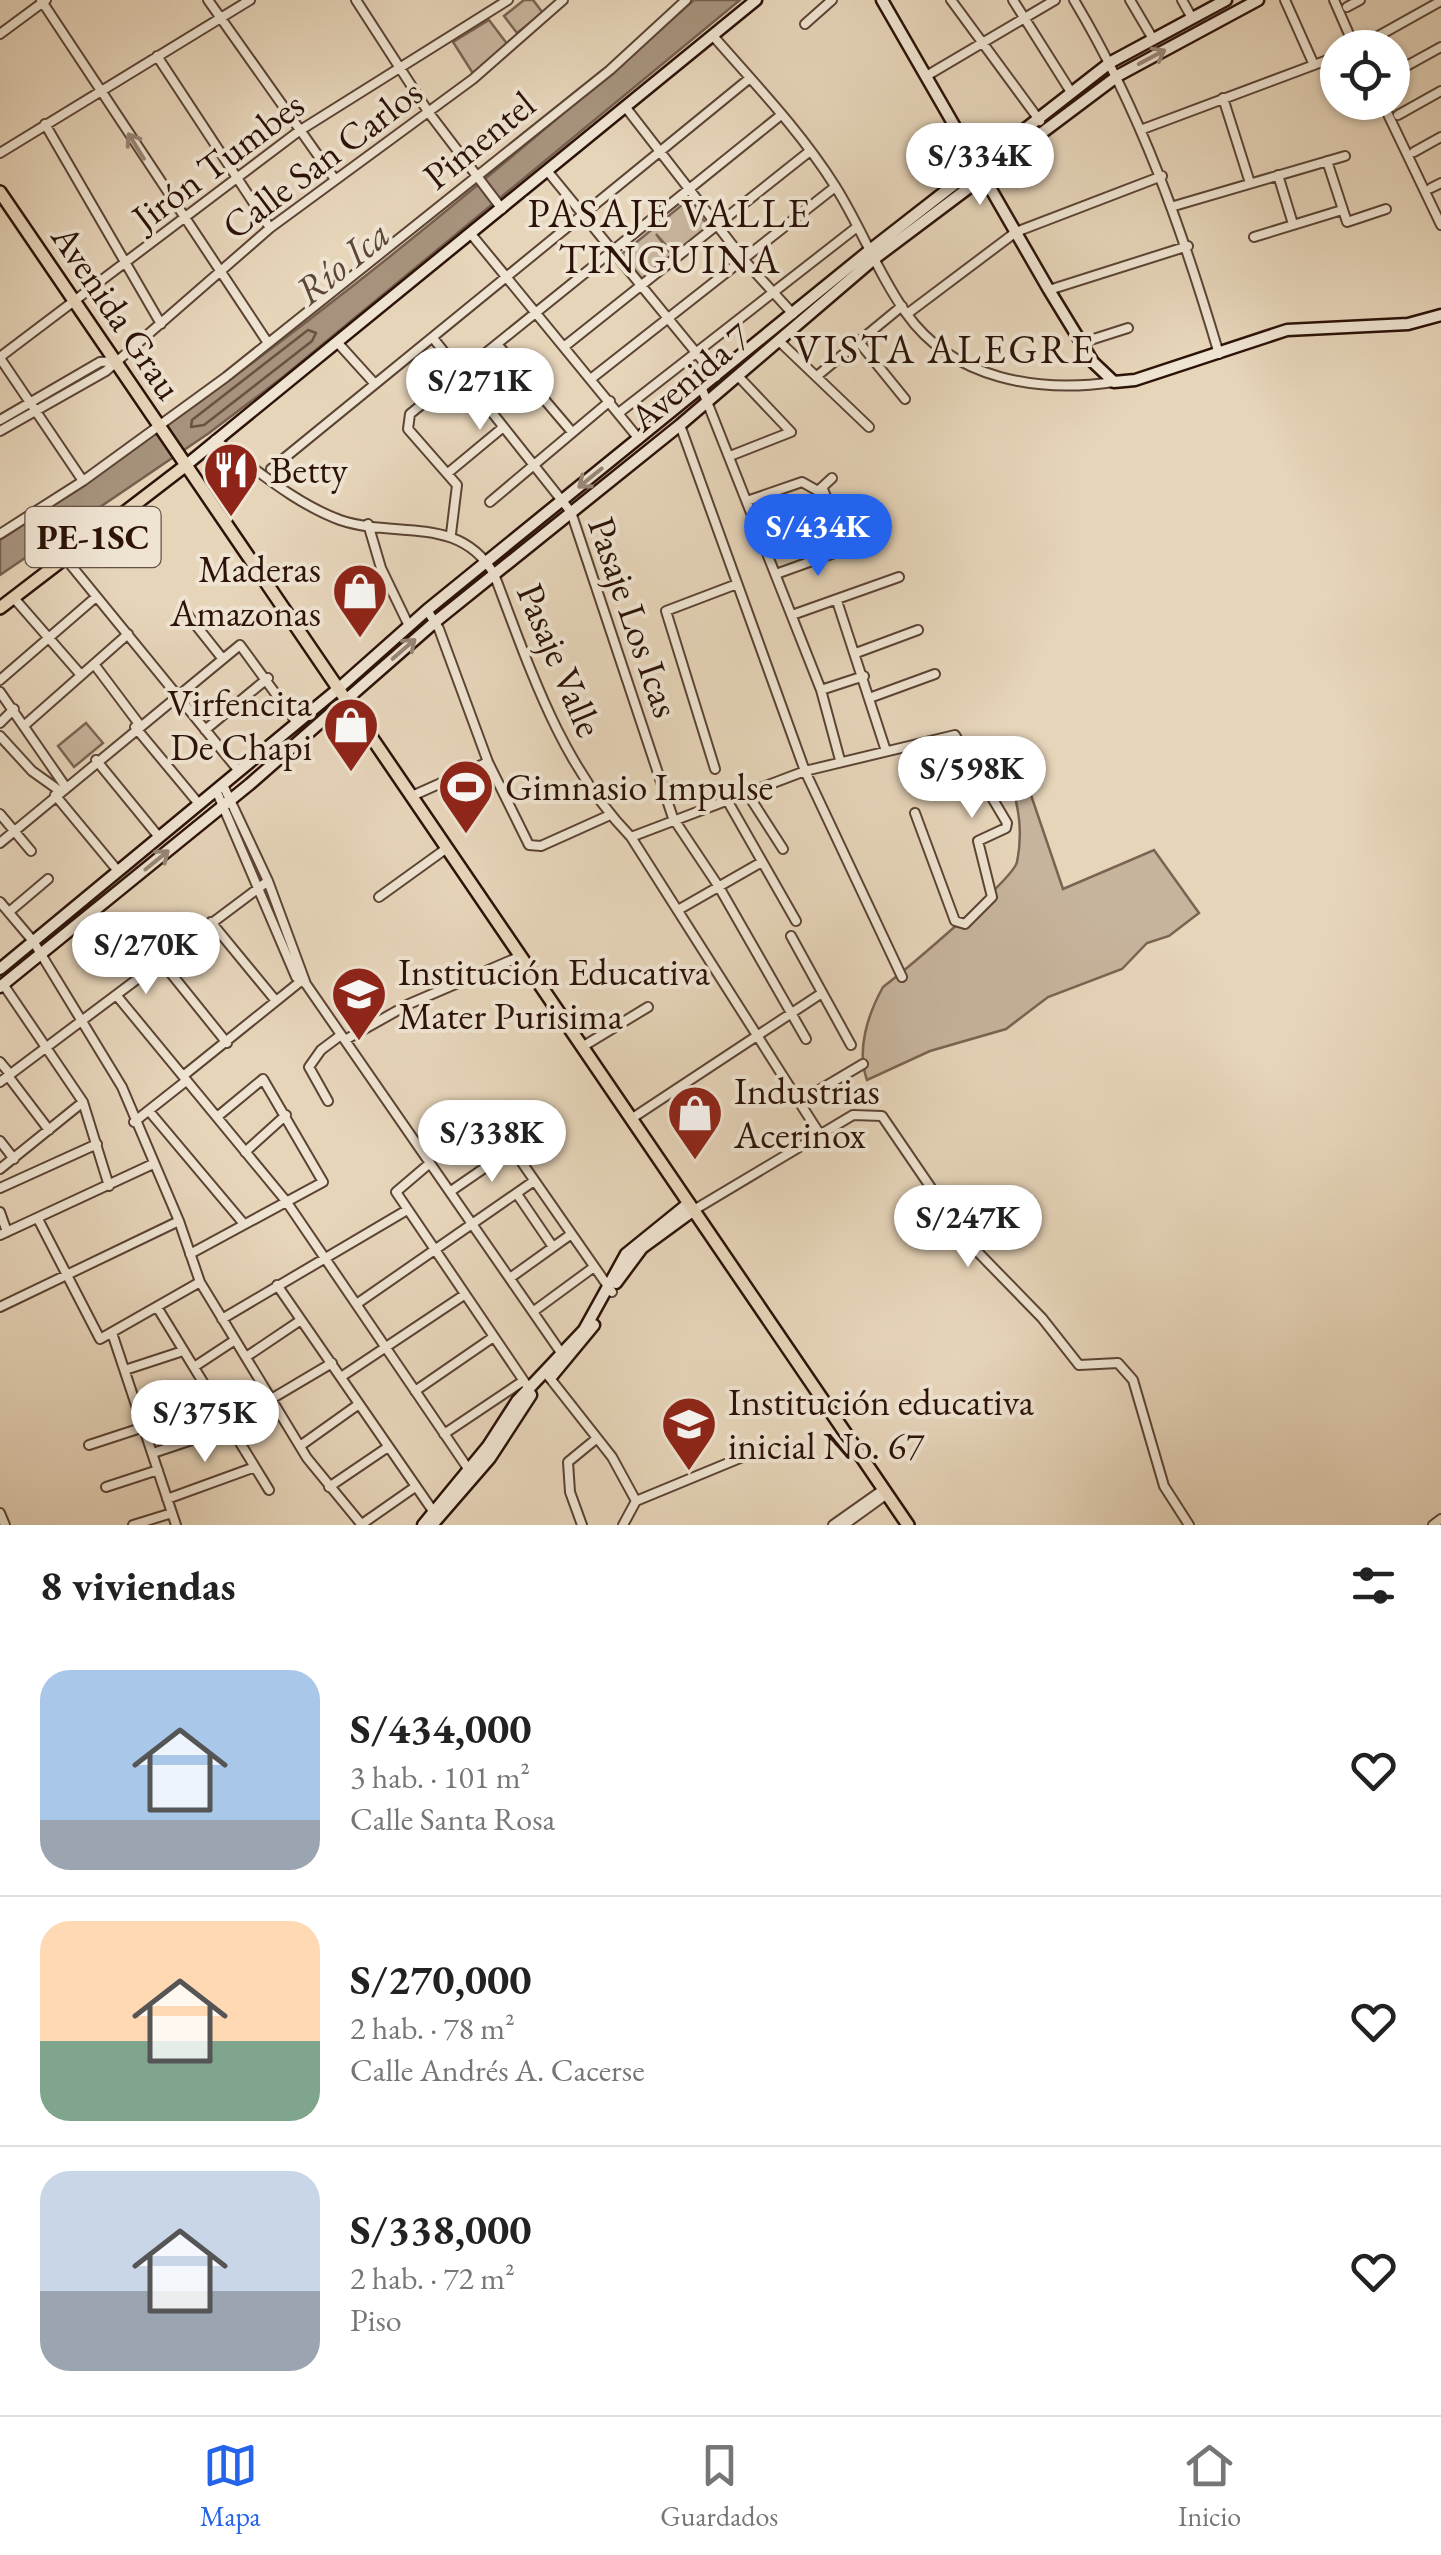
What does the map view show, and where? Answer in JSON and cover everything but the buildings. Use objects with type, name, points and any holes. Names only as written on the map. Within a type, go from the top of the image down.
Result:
[{"type":"main road","name":"Avenida Grau","points":[[0,192],[182,461]]},
{"type":"main road","name":"PE-1SC","points":[[0,608],[182,461],[908,1525]]},
{"type":"street","points":[[208,0],[334,178]]},
{"type":"street","points":[[0,154],[250,0]]},
{"type":"street","points":[[356,0],[429,113],[500,206]]},
{"type":"street","points":[[489,0],[495,10]]},
{"type":"street","name":"Jirón Tumbes","points":[[0,358],[184,222],[298,131],[508,0]]},
{"type":"street","name":"Calle San Carlos","points":[[114,361],[270,228],[334,178],[429,113],[563,0]]},
{"type":"street","points":[[664,0],[674,10]]},
{"type":"street","name":"Pimentel","points":[[0,534],[159,428],[480,178],[608,72],[686,0]]},
{"type":"street","points":[[182,461],[215,440],[338,342],[500,206],[549,173],[756,0]]},
{"type":"street","points":[[804,24],[832,0]]},
{"type":"street","points":[[882,0],[1081,343],[1102,374],[1114,382]]},
{"type":"street","points":[[951,0],[1040,121]]},
{"type":"street","points":[[1013,0],[1071,92]]},
{"type":"street","points":[[928,75],[1054,0]]},
{"type":"street","points":[[1074,0],[1111,62],[1143,129],[1188,246],[1219,354]]},
{"type":"street","points":[[1130,0],[1153,40]]},
{"type":"street","points":[[1182,0],[1192,18]]},
{"type":"street","name":"Avenida 7","points":[[984,171],[1071,92],[1111,62],[1226,0]]},
{"type":"street","name":"Avenida 7","points":[[2,986],[348,702],[352,694],[436,622],[562,501],[793,314],[1118,76],[1258,0]]},
{"type":"street","points":[[1286,0],[1314,64]]},
{"type":"street","points":[[1334,0],[1351,30]]},
{"type":"street","points":[[1347,7],[1360,0]]},
{"type":"street","points":[[0,34],[43,1],[184,222],[268,343]]},
{"type":"street","points":[[1389,30],[1441,2]]},
{"type":"street","points":[[714,37],[810,151],[835,187],[904,310],[940,348],[973,368],[1036,384],[1083,386],[1135,380],[1287,330],[1408,324],[1441,315]]},
{"type":"street","points":[[1410,64],[1441,47]]},
{"type":"street","points":[[157,56],[270,228]]},
{"type":"street","points":[[1143,129],[1320,62]]},
{"type":"street","points":[[271,470],[750,78]]},
{"type":"street","points":[[1410,108],[1441,91]]},
{"type":"street","points":[[1223,98],[1250,183]]},
{"type":"street","points":[[627,109],[744,260],[793,314]]},
{"type":"street","points":[[215,440],[305,504],[344,521],[451,534],[457,490],[448,473],[408,429],[406,420],[781,115]]},
{"type":"street","points":[[1391,120],[1441,224]]},
{"type":"street","points":[[45,124],[160,324]]},
{"type":"street","points":[[1414,152],[1441,137]]},
{"type":"street","points":[[565,346],[810,151]]},
{"type":"street","points":[[1174,206],[1345,156]]},
{"type":"street","points":[[1327,161],[1348,222],[1386,208]]},
{"type":"street","points":[[549,173],[716,378]]},
{"type":"street","points":[[1278,175],[1293,224]]},
{"type":"street","points":[[817,376],[858,341],[1016,232],[1162,176]]},
{"type":"street","points":[[1431,188],[1441,182]]},
{"type":"street","points":[[592,378],[835,187]]},
{"type":"street","points":[[1254,237],[1342,210]]},
{"type":"street","points":[[620,412],[857,227]]},
{"type":"street","points":[[471,234],[639,439]]},
{"type":"street","points":[[1049,290],[1188,246]]},
{"type":"street","name":"Avenida 7","points":[[0,969],[338,690],[427,610],[571,512],[680,425],[872,255]]},
{"type":"street","points":[[1081,343],[1128,328]]},
{"type":"street","name":"Pasaje Los Icas","points":[[432,338],[571,512],[673,818],[719,887],[806,1039]]},
{"type":"street","points":[[779,341],[869,427]]},
{"type":"street","points":[[858,341],[905,399]]},
{"type":"street","points":[[338,342],[375,384]]},
{"type":"street","points":[[498,345],[572,432]]},
{"type":"street","points":[[0,358],[83,481]]},
{"type":"street","points":[[0,420],[100,362],[114,361]]},
{"type":"street","points":[[0,431],[114,361]]},
{"type":"street","points":[[730,456],[791,432],[738,376]]},
{"type":"street","points":[[702,389],[820,690],[840,760]]},
{"type":"street","points":[[490,502],[610,401]]},
{"type":"street","points":[[680,425],[805,770],[902,976]]},
{"type":"street","points":[[448,473],[501,429]]},
{"type":"street","points":[[747,502],[799,482],[814,490],[823,489],[832,478]]},
{"type":"street","points":[[776,574],[846,545],[823,489]]},
{"type":"street","points":[[762,540],[833,513]]},
{"type":"street","points":[[368,524],[381,568],[409,626]]},
{"type":"street","name":"Pasaje Valle","points":[[451,534],[473,547],[491,569],[564,748],[610,815],[631,837],[819,1133]]},
{"type":"street","points":[[65,558],[239,771]]},
{"type":"street","points":[[792,616],[899,577]]},
{"type":"street","points":[[714,769],[666,611],[737,584]]},
{"type":"street","points":[[0,680],[96,596]]},
{"type":"street","points":[[14,597],[81,675]]},
{"type":"street","points":[[838,600],[872,697],[886,751]]},
{"type":"street","points":[[427,610],[436,622],[488,762],[532,846],[610,815]]},
{"type":"street","points":[[188,614],[222,658]]},
{"type":"street","points":[[856,653],[918,630]]},
{"type":"street","points":[[26,724],[128,634]]},
{"type":"street","points":[[0,842],[137,725],[242,645],[297,724]]},
{"type":"street","points":[[94,664],[199,804]]},
{"type":"street","points":[[872,697],[935,674]]},
{"type":"street","points":[[820,690],[864,676]]},
{"type":"street","points":[[205,730],[268,678]]},
{"type":"street","points":[[0,692],[26,724],[60,790],[118,871]]},
{"type":"street","points":[[0,723],[14,710]]},
{"type":"street","points":[[631,837],[805,770],[955,735],[1006,820],[1006,828],[978,841],[992,897],[965,924],[955,921],[915,813]]},
{"type":"street","points":[[0,736],[32,771],[60,790]]},
{"type":"street","points":[[96,760],[159,838]]},
{"type":"street","points":[[412,796],[488,762]]},
{"type":"street","points":[[220,787],[268,880],[304,983]]},
{"type":"street","points":[[747,793],[783,849]]},
{"type":"street","points":[[727,800],[796,921]]},
{"type":"street","points":[[227,802],[259,887],[304,983],[565,1357]]},
{"type":"street","points":[[0,814],[31,851]]},
{"type":"street","points":[[379,896],[448,848]]},
{"type":"street","points":[[678,910],[760,862]]},
{"type":"street","points":[[9,912],[48,879]]},
{"type":"street","points":[[6,1078],[268,880]]},
{"type":"street","points":[[0,902],[33,941],[84,1019],[122,1087],[179,1221],[200,1282],[329,1487],[362,1525],[415,1487]]},
{"type":"street","points":[[211,922],[276,1002]]},
{"type":"street","points":[[791,936],[851,1045]]},
{"type":"street","points":[[328,1101],[309,1067],[321,1050],[408,1004],[522,956]]},
{"type":"street","points":[[161,960],[227,1044]]},
{"type":"street","points":[[134,1122],[276,1002],[304,983]]},
{"type":"street","points":[[2,986],[83,1102],[109,1186]]},
{"type":"street","points":[[631,1119],[822,994]]},
{"type":"street","points":[[117,996],[286,1201],[472,1473]]},
{"type":"street","points":[[582,1048],[648,1007]]},
{"type":"street","points":[[0,1062],[6,1078],[49,1130]]},
{"type":"street","points":[[800,1102],[863,1064]]},
{"type":"street","points":[[190,1254],[323,1182],[263,1079],[217,1117]]},
{"type":"street","points":[[0,1169],[83,1102]]},
{"type":"street","points":[[150,1111],[244,1224]]},
{"type":"street","points":[[246,1152],[286,1114]]},
{"type":"street","points":[[444,1434],[548,1376],[642,1248],[691,1207],[853,1115],[882,1116],[968,1242],[1042,1318],[1069,1356],[1078,1364],[1118,1363],[1127,1370],[1138,1392],[1164,1486],[1189,1525]]},
{"type":"street","points":[[0,1141],[14,1159]]},
{"type":"street","points":[[0,1188],[98,1144]]},
{"type":"street","points":[[450,1191],[509,1145],[610,1289]]},
{"type":"street","points":[[0,1212],[4,1233],[153,1164]]},
{"type":"street","points":[[430,1164],[396,1189],[528,1387]]},
{"type":"street","points":[[358,1303],[534,1181]]},
{"type":"street","points":[[517,1194],[553,1247]]},
{"type":"street","points":[[222,1319],[408,1210]]},
{"type":"street","points":[[38,1219],[100,1339],[200,1282]]},
{"type":"street","points":[[0,1307],[179,1221]]},
{"type":"street","points":[[510,1278],[570,1234]]},
{"type":"street","points":[[534,1310],[594,1267]]},
{"type":"street","points":[[277,1285],[433,1512]]},
{"type":"street","points":[[341,1377],[464,1295]]},
{"type":"street","points":[[157,1307],[269,1490]]},
{"type":"street","points":[[246,1357],[300,1320]]},
{"type":"street","points":[[112,1333],[176,1525]]},
{"type":"street","points":[[414,1391],[492,1338]]},
{"type":"street","points":[[194,1367],[235,1340]]},
{"type":"street","points":[[126,1370],[184,1351]]},
{"type":"street","points":[[152,1454],[230,1426],[332,1363]]},
{"type":"street","points":[[548,1376],[623,1474],[636,1501]]},
{"type":"street","points":[[432,1525],[472,1473],[528,1387]]},
{"type":"street","points":[[89,1445],[212,1396]]},
{"type":"street","points":[[300,1446],[359,1404]]},
{"type":"street","points":[[582,1525],[570,1492],[568,1462],[596,1439]]},
{"type":"street","points":[[329,1487],[388,1447]]},
{"type":"street","points":[[623,1525],[636,1501],[745,1456]]},
{"type":"street","points":[[167,1498],[255,1467]]},
{"type":"street","points":[[106,1487],[158,1470]]},
{"type":"street","points":[[423,1525],[472,1473]]},
{"type":"street","points":[[833,1525],[886,1492]]},
{"type":"street","points":[[844,1525],[886,1492]]},
{"type":"street","points":[[0,1513],[5,1525]]},
{"type":"street","points":[[133,1525],[172,1513]]},
{"type":"street","points":[[1434,1525],[1441,1519]]},
{"type":"shaded area","points":[[524,0],[533,0],[543,13],[517,33],[504,16]]},
{"type":"shaded area","points":[[489,20],[508,45],[474,75],[453,42]]},
{"type":"shaded area","points":[[688,200],[709,227],[674,254],[656,234],[672,255],[642,279],[622,254]]},
{"type":"shaded area","points":[[86,723],[103,743],[74,767],[58,746]]},
{"type":"shaded area","points":[[988,756],[1018,757],[1063,889],[1154,850],[1199,913],[1169,936],[1147,943],[1122,969],[1048,997],[1006,1029],[930,1051],[867,1080],[863,1057],[865,1032],[883,987],[978,905],[1017,862],[1020,830],[1013,789],[1010,779],[997,776]]},
{"type":"water","name":"Río Ica","points":[[694,0],[740,0],[283,377],[209,433],[0,575],[0,540],[181,415],[357,283]]},
{"type":"place","name":"Betty","points":[[231,519]]},
{"type":"place","name":"Maderas Amazonas","points":[[360,640]]},
{"type":"place","name":"Virfencita De Chapi","points":[[351,774]]},
{"type":"place","name":"Gimnasio Impulse","points":[[466,836]]},
{"type":"place","name":"Institución Educativa Mater Purisima","points":[[359,1043]]},
{"type":"place","name":"Industrias Acerinox","points":[[695,1162]]},
{"type":"place","name":"Institución educativa inicial No. 67","points":[[689,1473]]},
{"type":"district","name":"PASAJE VALLE TINGUINA","points":[[670,236]]},
{"type":"district","name":"VISTA ALEGRE","points":[[945,349]]}]
